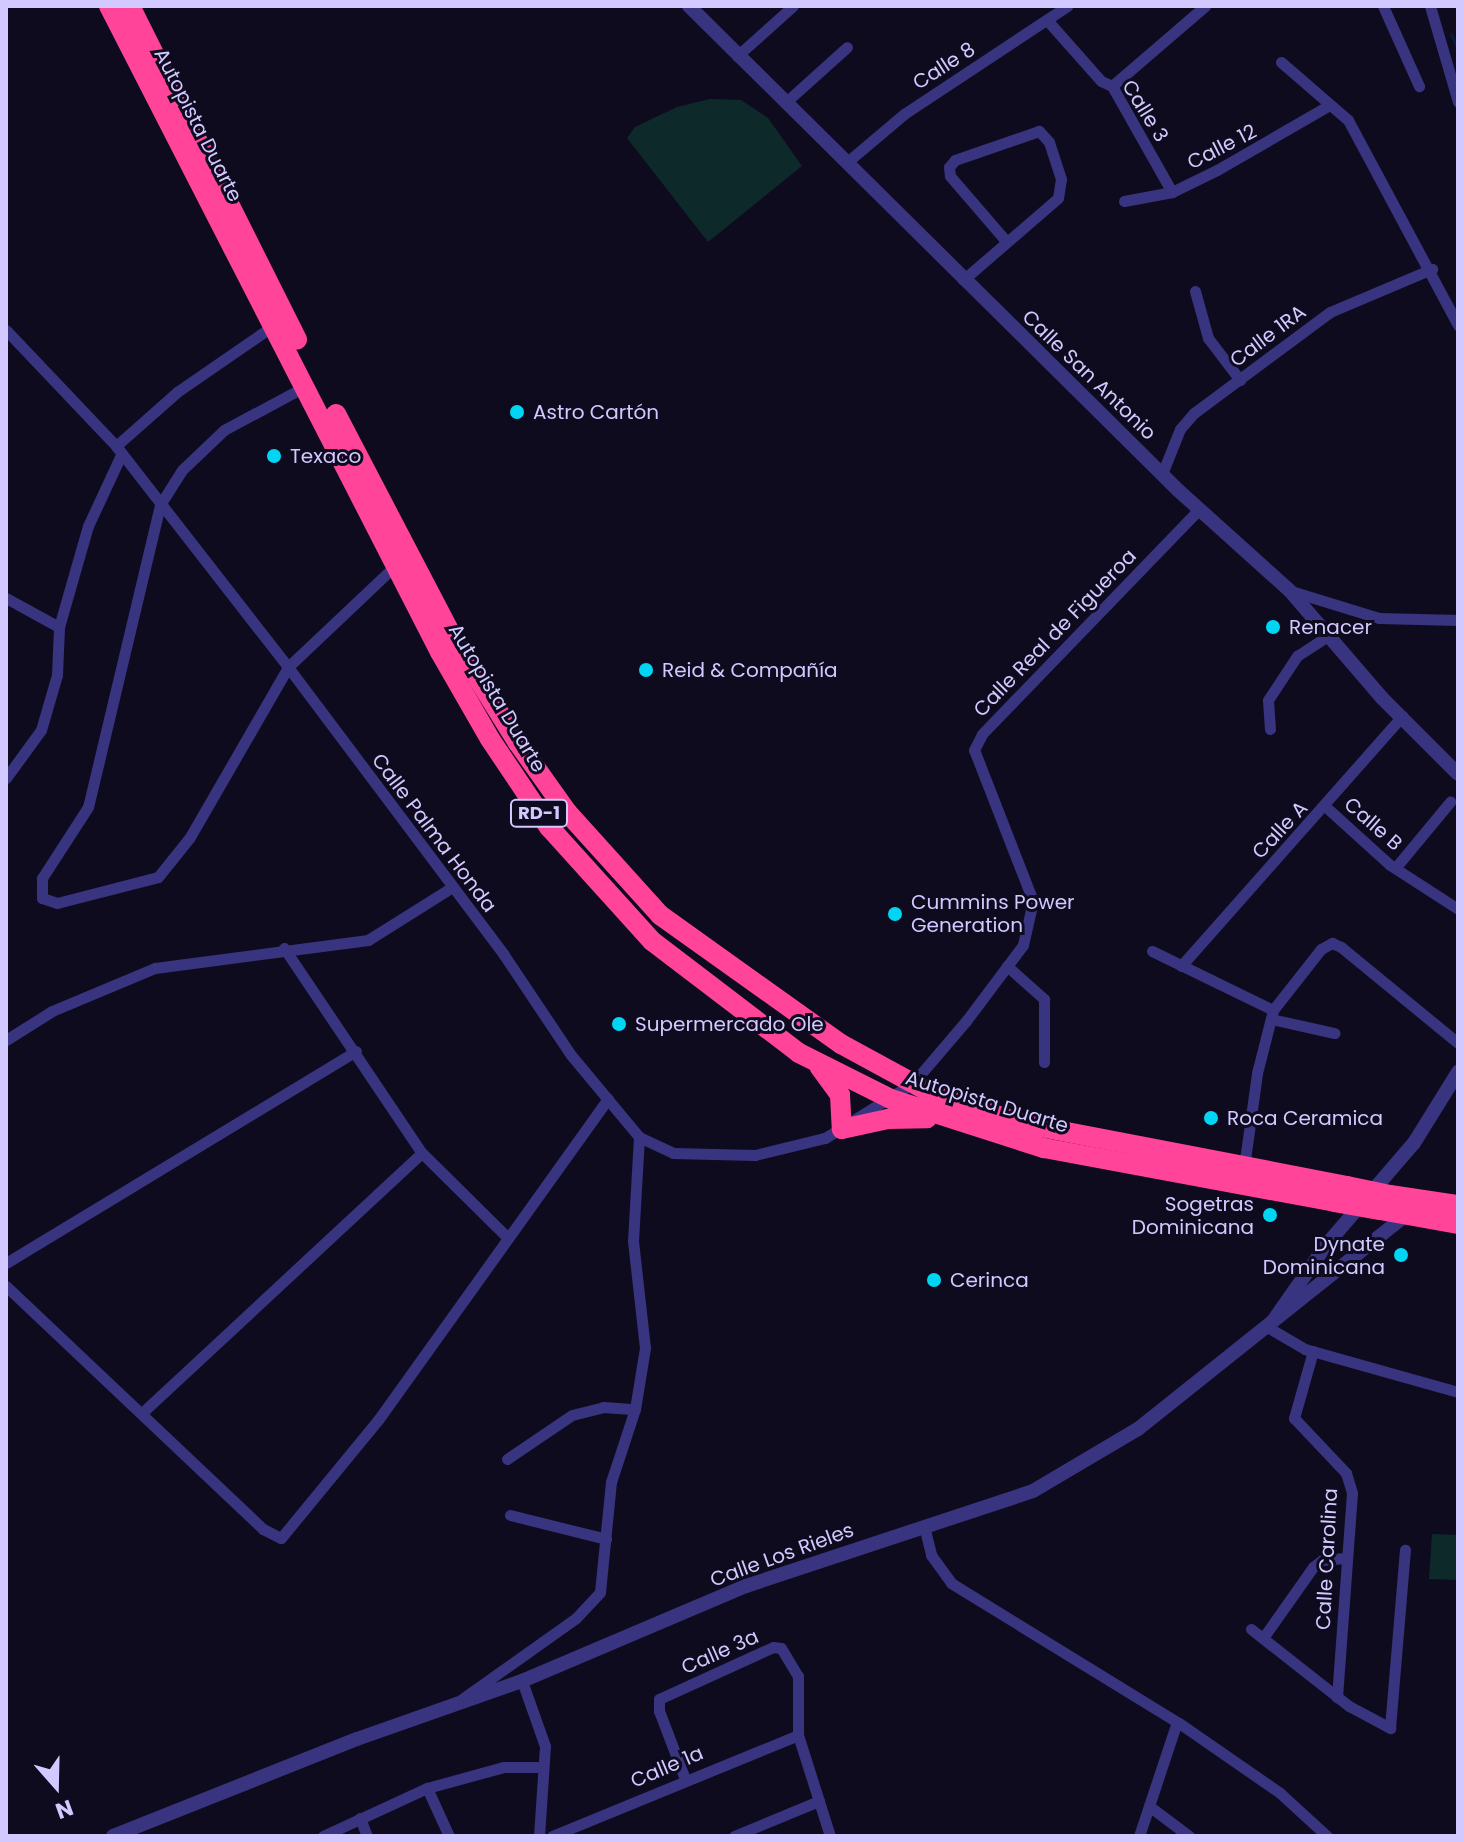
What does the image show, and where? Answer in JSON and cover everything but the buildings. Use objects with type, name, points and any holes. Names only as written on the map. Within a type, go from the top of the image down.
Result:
[{"type":"highway","name":"Autopista Duarte","points":[[109,6],[396,565],[490,739],[549,827],[652,941],[816,1063],[891,1099],[1044,1148],[1334,1202],[1386,1194]]},
{"type":"highway","name":"Autopista Duarte","points":[[130,6],[457,645],[567,812],[660,915],[841,1044],[913,1083],[1020,1123],[1386,1194]]},
{"type":"highway","points":[[816,1063],[840,1095],[842,1129],[888,1119],[950,1119]]},
{"type":"highway","name":"RD-1","points":[[1386,1194],[1458,1205]]},
{"type":"highway","name":"RD-1","points":[[1386,1194],[1407,1214],[1458,1224]]},
{"type":"street","name":"Calle San Antonio","points":[[689,6],[1162,474],[1290,591],[1326,637],[1458,774]]},
{"type":"street","points":[[737,56],[793,6]]},
{"type":"street","name":"Calle 8","points":[[846,163],[904,114],[1067,6]]},
{"type":"street","points":[[1112,86],[1205,6]]},
{"type":"street","points":[[1383,6],[1419,86]]},
{"type":"street","points":[[1430,6],[1458,102]]},
{"type":"street","name":"Calle 3","points":[[1047,20],[1101,81],[1112,86],[1172,192]]},
{"type":"street","points":[[786,102],[847,47]]},
{"type":"street","points":[[1281,62],[1328,106],[1348,120],[1432,269],[1458,325]]},
{"type":"street","name":"Calle 12","points":[[1124,201],[1172,192],[1280,137],[1328,106]]},
{"type":"street","points":[[963,280],[1006,241],[1053,205],[1061,189],[1049,142],[1039,131],[955,160],[949,167],[950,176],[1006,241]]},
{"type":"street","name":"Calle 1RA","points":[[1162,474],[1180,429],[1240,380],[1330,312],[1432,269]]},
{"type":"street","points":[[1195,291],[1208,338],[1240,380]]},
{"type":"street","points":[[6,778],[41,730],[57,675],[59,627],[88,526],[118,452],[177,392],[274,325]]},
{"type":"street","name":"Calle Palma Honda","points":[[6,330],[118,452],[288,667],[639,1137],[673,1153],[755,1155],[842,1129],[913,1083]]},
{"type":"street","points":[[306,386],[224,430],[182,470],[160,505],[88,807],[42,878],[42,898],[57,903],[158,877],[190,837],[288,667],[396,565]]},
{"type":"street","name":"Calle Real de Figueroa","points":[[913,1083],[1023,945],[1033,901],[974,750],[982,734],[1199,509]]},
{"type":"street","points":[[1290,591],[1379,618],[1458,620]]},
{"type":"street","points":[[6,598],[59,627]]},
{"type":"street","points":[[1270,729],[1268,700],[1297,656],[1326,637]]},
{"type":"street","name":"Calle A","points":[[1181,966],[1326,807],[1402,716]]},
{"type":"street","points":[[1396,867],[1450,802]]},
{"type":"street","name":"Calle B","points":[[1326,807],[1396,867],[1458,909]]},
{"type":"street","points":[[6,1040],[52,1011],[155,968],[284,948],[368,940],[451,888]]},
{"type":"street","points":[[1244,1167],[1257,1073],[1272,1014],[1321,949],[1332,943],[1458,1043]]},
{"type":"street","points":[[284,948],[422,1153],[508,1238]]},
{"type":"street","points":[[1152,951],[1272,1014],[1334,1033]]},
{"type":"street","points":[[1007,966],[1044,999],[1044,1062]]},
{"type":"street","points":[[6,1263],[356,1051]]},
{"type":"street","points":[[1458,1072],[1386,1194],[1327,1244],[1269,1328],[1313,1351],[1458,1392]]},
{"type":"street","points":[[6,1286],[144,1411],[263,1529],[281,1538],[378,1420],[608,1099]]},
{"type":"street","points":[[455,1704],[576,1618],[600,1592],[611,1482],[635,1409],[645,1348],[633,1241],[639,1137]]},
{"type":"street","points":[[144,1411],[422,1153]]},
{"type":"street","name":"Calle Los Rieles","points":[[113,1836],[522,1681],[746,1586],[1033,1491],[1138,1429],[1269,1328],[1407,1214]]},
{"type":"street","name":"Calle Carolina","points":[[1313,1351],[1294,1418],[1350,1482],[1337,1697]]},
{"type":"street","points":[[507,1459],[572,1415],[603,1407],[635,1409]]},
{"type":"street","points":[[510,1515],[606,1539]]},
{"type":"street","points":[[924,1526],[931,1555],[951,1583],[1177,1722],[1280,1793],[1327,1836]]},
{"type":"street","points":[[1251,1629],[1337,1697],[1382,1727],[1394,1723],[1405,1550]]},
{"type":"street","points":[[1263,1638],[1313,1567],[1322,1560],[1345,1558]]},
{"type":"street","name":"Calle 3a","points":[[685,1779],[659,1699],[773,1647],[786,1653],[798,1676],[798,1735],[830,1836]]},
{"type":"street","points":[[522,1681],[545,1746],[541,1767],[539,1836]]},
{"type":"street","points":[[1139,1836],[1177,1722]]},
{"type":"street","name":"Calle 1a","points":[[552,1836],[798,1735]]},
{"type":"street","points":[[323,1836],[427,1788],[504,1767],[541,1767]]},
{"type":"street","points":[[427,1788],[449,1836]]},
{"type":"street","points":[[734,1836],[819,1801]]},
{"type":"street","points":[[1149,1806],[1189,1836]]},
{"type":"street","points":[[360,1818],[367,1836]]},
{"type":"green space","points":[[710,99],[741,100],[768,118],[802,166],[708,242],[627,138],[635,127],[677,107]]},
{"type":"green space","points":[[1432,1534],[1458,1535],[1456,1580],[1429,1579]]},
{"type":"waterway","points":[[1451,34],[1458,50]]},
{"type":"place","name":"Astro Cartón","points":[[517,412]]},
{"type":"place","name":"Texaco","points":[[274,456]]},
{"type":"place","name":"Renacer","points":[[1273,627]]},
{"type":"place","name":"Reid & Compañía","points":[[646,670]]},
{"type":"place","name":"Cummins Power Generation","points":[[895,914]]},
{"type":"place","name":"Supermercado Ole","points":[[619,1024]]},
{"type":"place","name":"Roca Ceramica","points":[[1211,1118]]},
{"type":"place","name":"Sogetras Dominicana","points":[[1270,1215]]},
{"type":"place","name":"Dynate Dominicana","points":[[1401,1255]]},
{"type":"place","name":"Cerinca","points":[[934,1280]]}]
